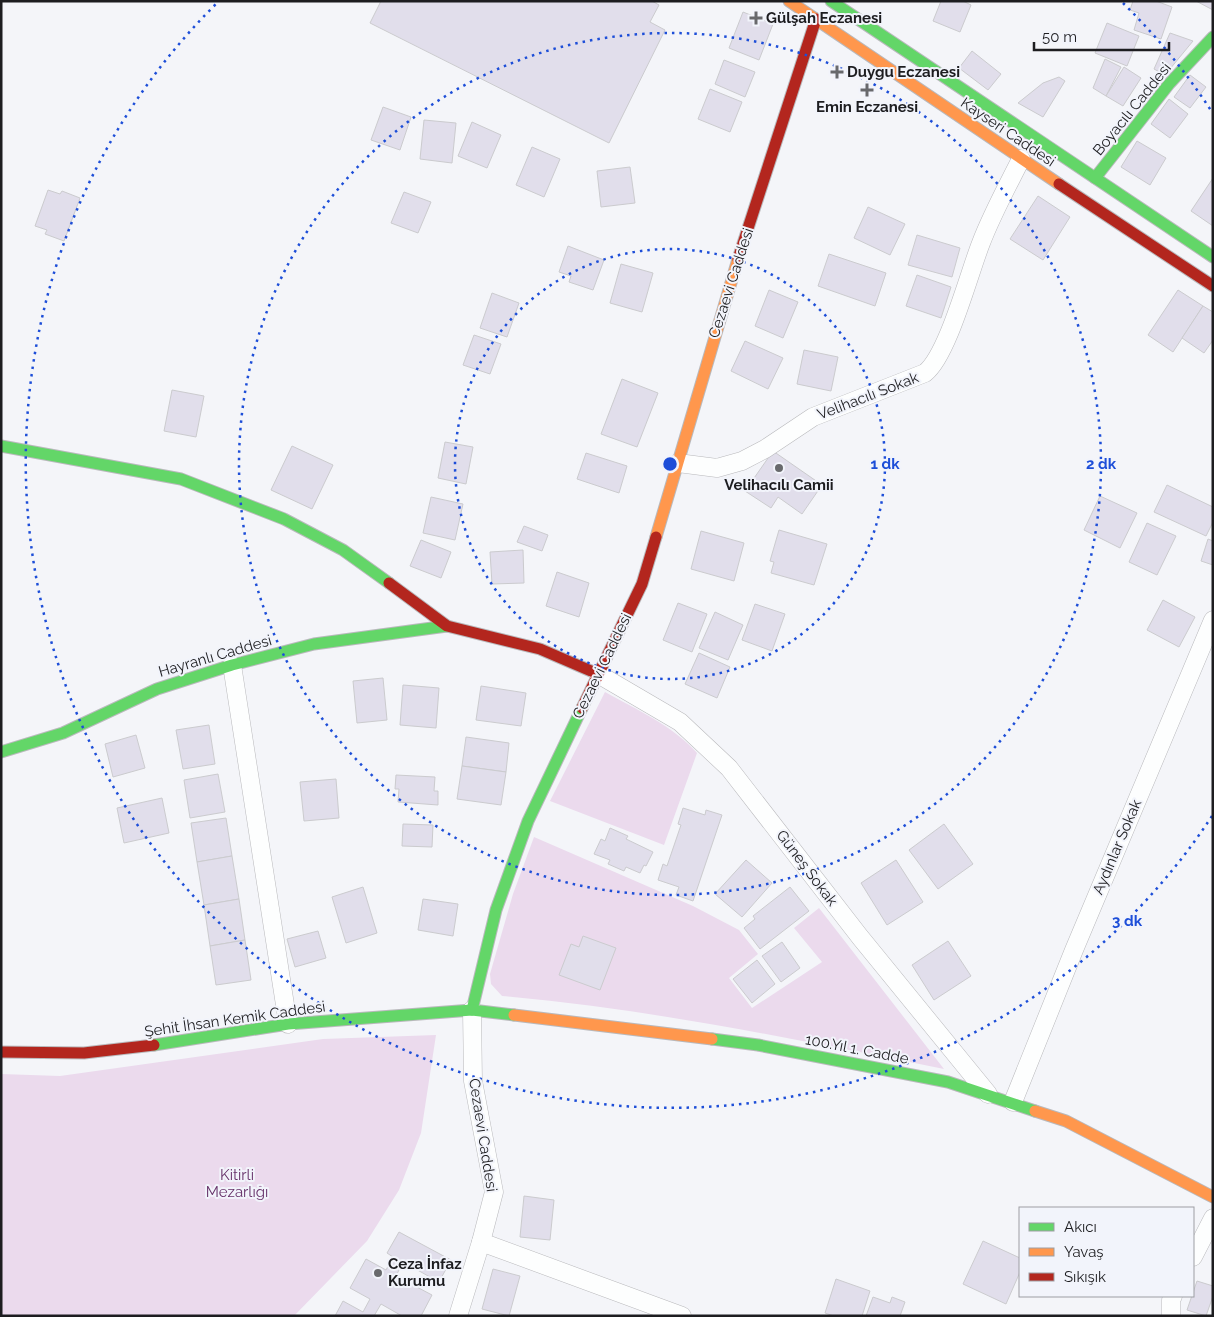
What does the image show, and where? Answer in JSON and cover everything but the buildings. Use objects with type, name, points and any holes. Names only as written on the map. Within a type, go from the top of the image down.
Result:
[{"type":"street","name":"Kayseri Caddesi","points":[[789,1],[1021,160],[1213,286]]},
{"type":"street","name":"Kayseri Caddesi","points":[[831,1],[1213,256]]},
{"type":"street","name":"Cezaevi Caddesi","points":[[458,1316],[494,1192],[473,1081],[472,1010],[496,910],[528,821],[642,584],[728,290],[758,203],[816,19]]},
{"type":"street","name":"Boyacılı Caddesi","points":[[1095,178],[1169,84],[1213,37]]},
{"type":"street","name":"Velihacılı Sokak","points":[[678,463],[717,468],[742,461],[765,449],[814,417],[925,373],[932,368],[946,341],[981,243],[1021,160]]},
{"type":"street","points":[[1,446],[181,479],[284,519],[343,550],[447,626],[540,649],[598,674]]},
{"type":"street","name":"Aydınlar Sokak","points":[[1013,1102],[1074,950],[1213,620]]},
{"type":"street","name":"Hayranlı Caddesi","points":[[1,752],[63,733],[156,689],[232,665],[314,644],[447,626]]},
{"type":"street","points":[[232,665],[288,1024]]},
{"type":"street","name":"Güneş Sokak","points":[[598,674],[680,722],[729,768],[860,937],[988,1094]]},
{"type":"street","name":"100.Yıl 1. Cadde","points":[[472,1010],[758,1045],[948,1082],[1066,1121],[1213,1197]]},
{"type":"street","name":"Şehit İhsan Kemik Caddesi","points":[[1,1052],[51,1054],[128,1048],[288,1024],[472,1010]]},
{"type":"street","points":[[1194,1255],[1213,1218]]},
{"type":"street","points":[[481,1242],[682,1316]]},
{"type":"street","points":[[1171,1316],[1172,1297]]},
{"type":"green space","points":[[605,692],[666,726],[697,753],[664,845],[550,801]]},
{"type":"green space","points":[[534,837],[693,906],[739,930],[758,954],[729,978],[752,1008],[822,962],[794,928],[819,908],[944,1069],[724,1026],[613,1009],[502,996],[491,984],[490,974],[513,894]]},
{"type":"green space","name":"Kitirli Mezarlığı","points":[[436,1035],[421,1133],[399,1190],[367,1241],[294,1316],[1,1316],[1,1074],[60,1076],[323,1039]]},
{"type":"traffic: fast","points":[[831,1],[1213,257]]},
{"type":"traffic: fast","points":[[1095,178],[1169,84],[1213,37]]},
{"type":"traffic: fast","points":[[1,446],[181,479],[284,519],[343,550],[389,583]]},
{"type":"traffic: fast","points":[[1,752],[63,733],[157,689],[232,665],[314,644],[447,626]]},
{"type":"traffic: fast","points":[[472,1010],[496,910],[528,821],[582,708]]},
{"type":"traffic: fast","points":[[154,1045],[288,1024],[472,1010],[514,1015]]},
{"type":"traffic: fast","points":[[712,1039],[758,1045],[948,1082],[1035,1111]]},
{"type":"traffic: slow","points":[[789,1],[1059,184]]},
{"type":"traffic: slow","points":[[656,537],[738,259]]},
{"type":"traffic: slow","points":[[514,1015],[712,1039]]},
{"type":"traffic: slow","points":[[1035,1111],[1066,1121],[1213,1197]]},
{"type":"traffic: jam","points":[[738,259],[816,19]]},
{"type":"traffic: jam","points":[[1059,184],[1213,286]]},
{"type":"traffic: jam","points":[[582,708],[642,584],[656,537]]},
{"type":"traffic: jam","points":[[389,583],[447,626],[540,649],[598,674]]},
{"type":"traffic: jam","points":[[1,1052],[84,1053],[154,1045]]},
{"type":"place","name":"Gülşah Eczanesi","points":[[756,18]]},
{"type":"place","name":"Duygu Eczanesi","points":[[837,72]]},
{"type":"place","name":"Emin Eczanesi","points":[[867,90]]},
{"type":"place","name":"Velihacılı Camii","points":[[779,468]]},
{"type":"place","name":"Ceza İnfaz Kurumu","points":[[378,1273]]}]
